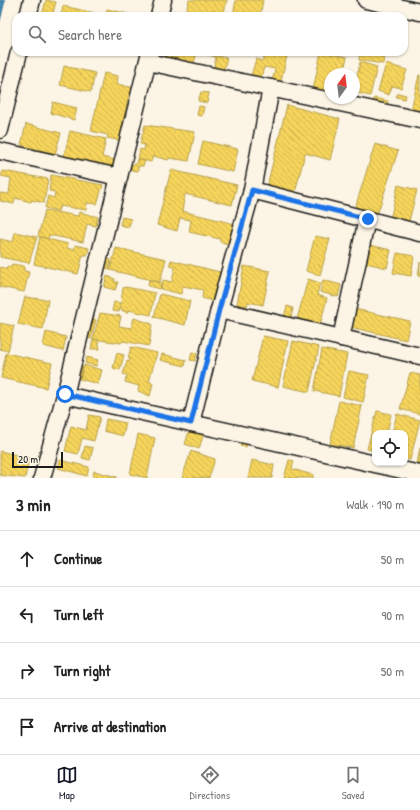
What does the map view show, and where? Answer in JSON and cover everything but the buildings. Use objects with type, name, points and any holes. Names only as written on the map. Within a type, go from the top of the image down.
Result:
[{"type":"street","points":[[29,12],[32,0]]},
{"type":"street","points":[[160,12],[163,0]]},
{"type":"street","points":[[366,0],[420,12]]},
{"type":"street","points":[[0,130],[18,56]]},
{"type":"street","points":[[42,478],[65,394],[149,57],[271,88],[420,120]]},
{"type":"street","points":[[191,423],[219,310],[252,190],[271,88]]},
{"type":"street","points":[[0,151],[119,177]]},
{"type":"street","points":[[252,190],[420,233]]},
{"type":"street","points":[[341,338],[368,219]]},
{"type":"street","points":[[219,310],[420,356]]},
{"type":"street","points":[[65,394],[420,474]]},
{"type":"route","points":[[65,394],[191,423],[219,310],[252,190],[368,219]]}]
